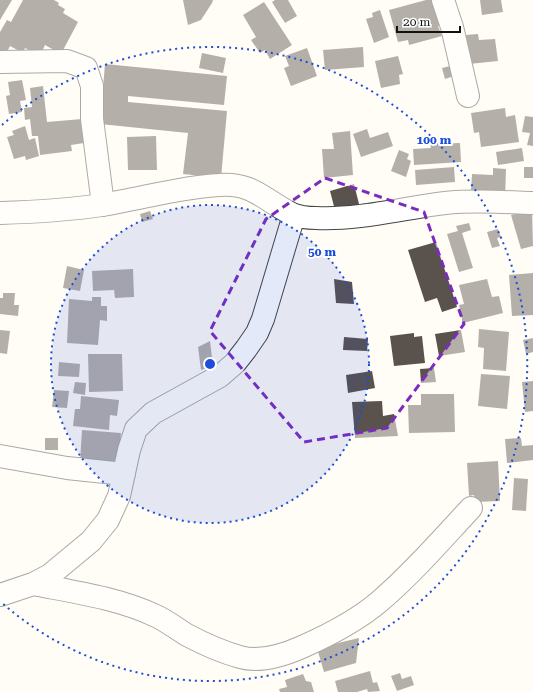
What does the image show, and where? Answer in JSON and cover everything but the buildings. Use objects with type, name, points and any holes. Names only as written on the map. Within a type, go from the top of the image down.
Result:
[{"type":"street","points":[[443,0],[452,27],[468,96]]},
{"type":"street","points":[[0,62],[67,60],[86,68],[92,86],[92,119],[103,205]]},
{"type":"street","points":[[0,213],[56,211],[103,205],[181,189],[236,184],[254,190],[294,215],[316,218],[353,216],[445,203],[478,201],[533,204]]},
{"type":"street","points":[[0,595],[33,584],[50,575],[91,541],[108,520],[119,496],[129,450],[136,429],[153,414],[220,376],[235,363],[246,349],[257,333],[263,319],[294,215]]},
{"type":"street","points":[[0,456],[67,468],[124,474]]},
{"type":"street","points":[[33,584],[119,603],[156,616],[187,635],[214,648],[242,658],[265,658],[290,652],[323,637],[362,614],[380,601],[415,568],[471,508]]},
{"type":"highlighted area","points":[[325,178],[424,212],[464,324],[387,428],[304,442],[210,331],[266,219]]}]
